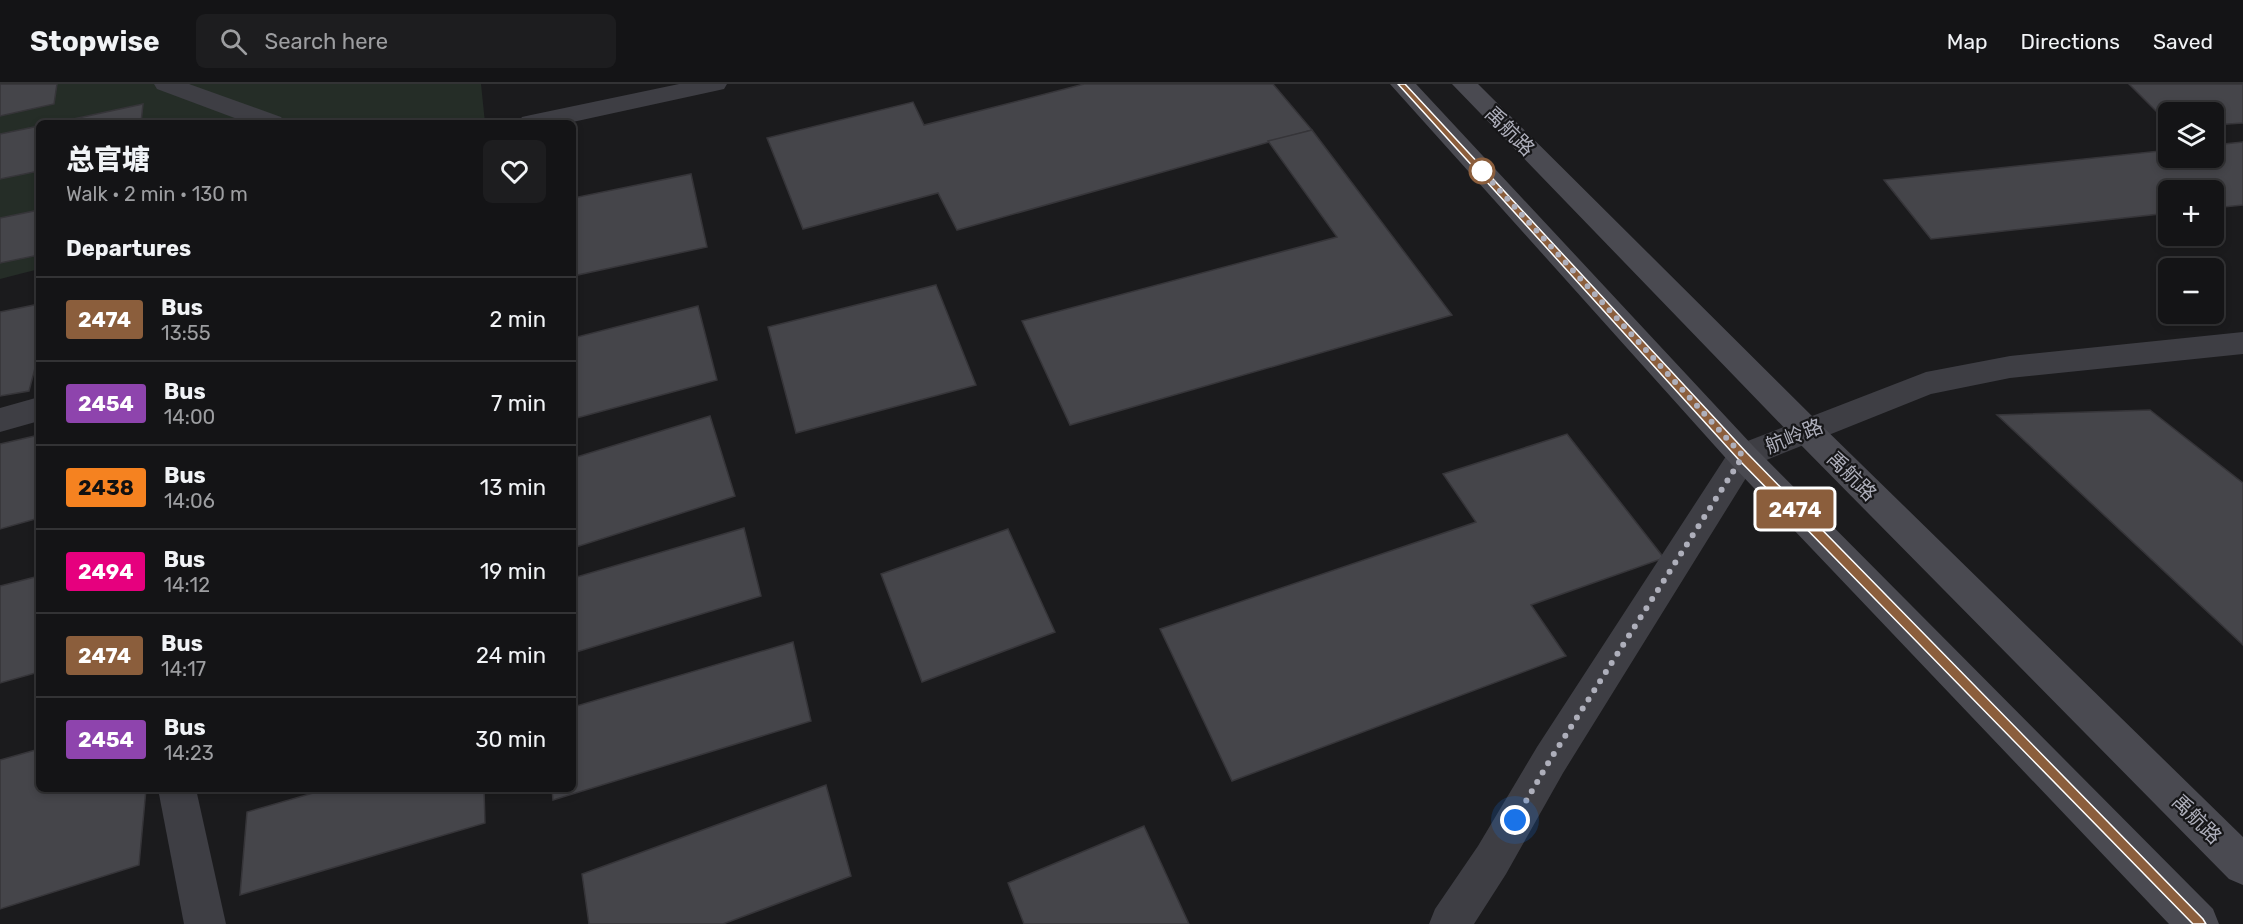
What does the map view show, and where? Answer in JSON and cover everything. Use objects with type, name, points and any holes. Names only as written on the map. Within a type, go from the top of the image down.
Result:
[{"type":"main road","points":[[1402,84],[1743,456],[2198,924]]},
{"type":"main road","name":"禹航路","points":[[1464,84],[1807,431],[2243,865]]},
{"type":"street","points":[[166,84],[264,120]]},
{"type":"street","points":[[545,120],[715,84]]},
{"type":"street","name":"航岭路","points":[[1450,924],[1492,860],[1550,760],[1743,456],[1926,383],[2010,367],[2243,343]]},
{"type":"street","points":[[0,420],[36,410]]},
{"type":"street","points":[[178,792],[205,924]]},
{"type":"shaded area","points":[[0,84],[481,84],[485,120],[36,120],[36,270],[0,279]]},
{"type":"building","points":[[0,84],[57,84],[54,104],[0,116]]},
{"type":"building","points":[[1084,84],[1273,84],[1312,130],[957,230],[938,193],[803,229],[767,138],[913,102],[924,125]]},
{"type":"building","points":[[2129,84],[2243,84],[2243,123],[2224,124],[2224,102],[2158,102],[2158,113]]},
{"type":"building","points":[[143,104],[141,120],[69,120]]},
{"type":"building","points":[[36,127],[36,172],[0,179],[0,134]]},
{"type":"building","points":[[1312,130],[1452,315],[1070,425],[1022,321],[1337,237],[1268,141]]},
{"type":"building","points":[[2243,142],[2243,205],[2224,207],[2224,180],[2158,180],[2158,214],[1931,239],[1884,180],[2158,151],[2158,168],[2224,168],[2224,144]]},
{"type":"building","points":[[691,174],[707,247],[576,275],[576,197]]},
{"type":"building","points":[[36,211],[36,256],[0,263],[0,218]]},
{"type":"building","points":[[936,285],[976,385],[796,433],[768,327]]},
{"type":"building","points":[[36,305],[36,364],[29,391],[0,396],[0,312]]},
{"type":"building","points":[[698,306],[717,380],[576,418],[576,337]]},
{"type":"building","points":[[2150,410],[2243,483],[2243,645],[1997,415]]},
{"type":"building","points":[[710,416],[735,496],[576,547],[576,457]]},
{"type":"building","points":[[1567,434],[1664,558],[1531,605],[1566,656],[1232,781],[1160,629],[1476,522],[1443,474]]},
{"type":"building","points":[[36,436],[36,519],[0,529],[0,444]]},
{"type":"building","points":[[744,528],[761,596],[576,652],[576,577]]},
{"type":"building","points":[[1008,529],[1055,632],[922,682],[881,574]]},
{"type":"building","points":[[36,577],[36,673],[0,683],[0,586]]},
{"type":"building","points":[[793,642],[811,721],[553,800],[552,792],[576,792],[576,706]]},
{"type":"building","points":[[36,750],[36,792],[146,792],[139,865],[0,909],[0,760]]},
{"type":"building","points":[[826,785],[851,876],[723,924],[589,924],[582,874]]},
{"type":"building","points":[[317,792],[484,792],[485,823],[240,895],[247,812]]},
{"type":"building","points":[[1144,826],[1189,924],[1024,924],[1008,883]]},
{"type":"bus line","name":"2474","points":[[1402,84],[1743,456],[2198,924]]},
{"type":"route","points":[[1482,171],[1480,169],[1743,456],[1550,760],[1515,820]]}]
